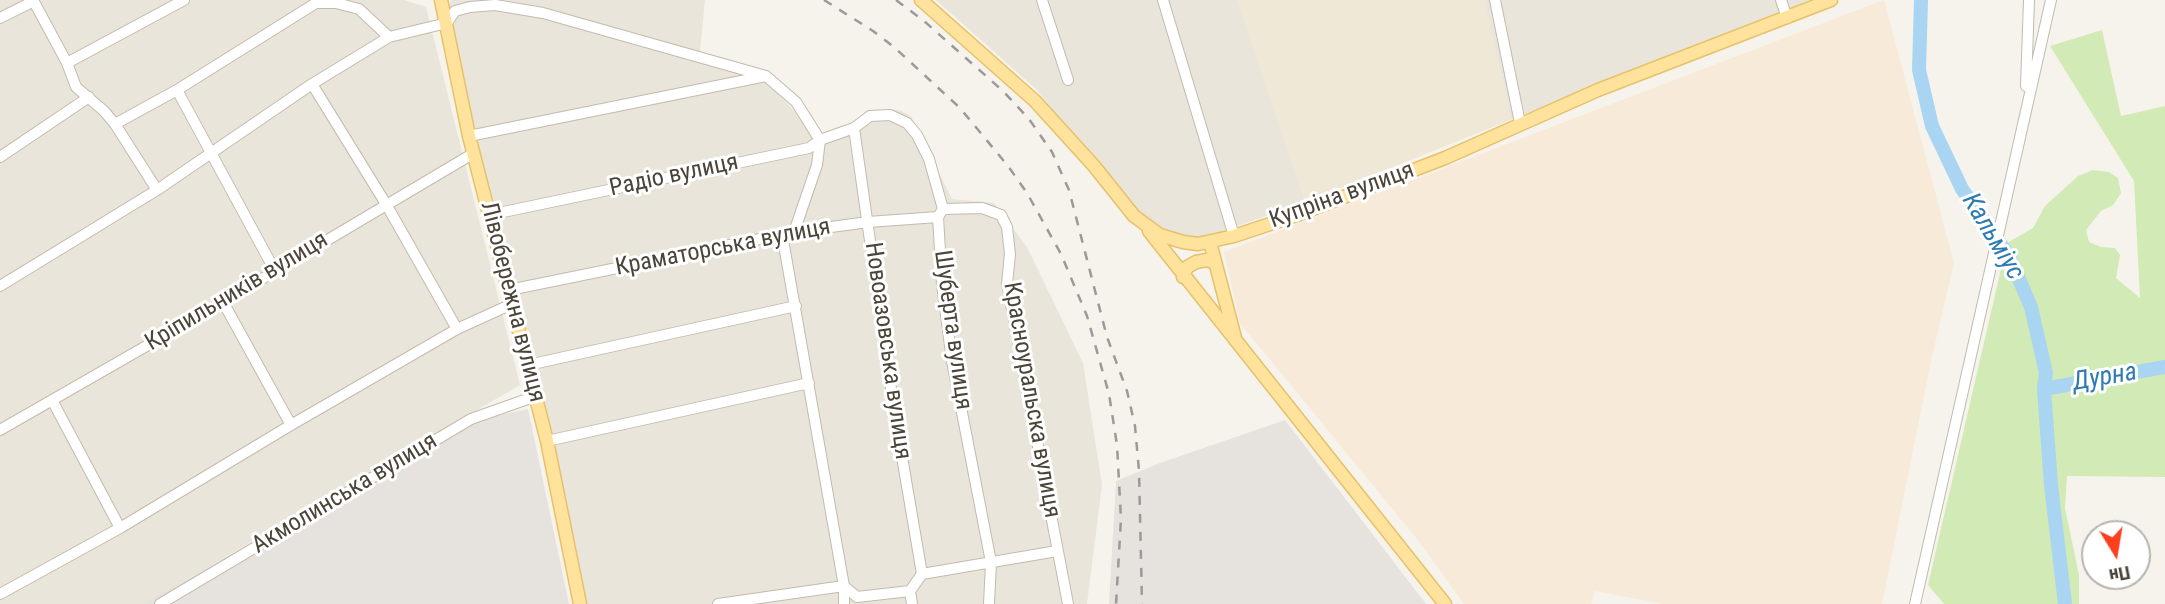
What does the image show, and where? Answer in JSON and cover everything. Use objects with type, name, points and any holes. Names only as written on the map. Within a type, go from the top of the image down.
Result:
[{"type":"main road","name":"Лівобережна вулиця","points":[[441,0],[469,136],[547,441],[580,604]]},
{"type":"main road","name":"Купріна вулиця","points":[[921,0],[1035,100],[1134,216],[1160,235],[1183,242],[1210,242],[1297,215],[1444,158],[1598,90],[1832,0]]},
{"type":"main road","points":[[1134,216],[1444,604]]},
{"type":"main road","points":[[1210,242],[1237,345]]},
{"type":"main road","points":[[1183,277],[1187,267],[1196,262],[1207,260],[1215,263]]},
{"type":"street","points":[[67,63],[184,0]]},
{"type":"street","points":[[1042,0],[1068,80]]},
{"type":"street","points":[[1163,0],[1234,236]]},
{"type":"street","points":[[1496,0],[1520,123]]},
{"type":"street","points":[[1781,0],[1787,18]]},
{"type":"street","points":[[2025,111],[2029,0]]},
{"type":"street","points":[[1915,604],[2051,0]]},
{"type":"street","points":[[0,18],[33,1],[67,63],[76,87],[115,124],[157,190]]},
{"type":"street","points":[[115,124],[177,90],[316,3],[337,3],[359,9],[389,37]]},
{"type":"street","points":[[0,286],[157,190],[312,84],[389,37],[447,23],[455,11],[495,5],[543,13],[766,76],[796,102],[820,140],[817,165],[794,232]]},
{"type":"street","points":[[469,136],[766,76]]},
{"type":"street","points":[[312,84],[386,204],[457,329]]},
{"type":"street","points":[[177,90],[275,271]]},
{"type":"street","points":[[0,157],[89,97]]},
{"type":"street","name":"Шуберта вулиця","points":[[854,128],[870,116],[890,115],[907,122],[929,159],[940,213],[942,284],[952,361],[991,562],[989,604]]},
{"type":"street","name":"Радіо вулиця","points":[[489,215],[809,148],[820,140],[854,128]]},
{"type":"street","name":"Новоазовська вулиця","points":[[854,128],[894,410],[922,574]]},
{"type":"street","name":"Кріпильників вулиця","points":[[0,430],[474,153]]},
{"type":"street","name":"Красноуральска вулиця","points":[[940,213],[982,208],[1001,215],[1007,227],[1010,254],[1007,284],[1068,604]]},
{"type":"street","name":"Краматорська вулиця","points":[[509,290],[782,234],[940,213]]},
{"type":"street","points":[[782,234],[844,586],[844,604]]},
{"type":"street","points":[[222,302],[291,425]]},
{"type":"street","points":[[0,594],[120,528],[457,329],[512,304]]},
{"type":"street","points":[[528,365],[796,306]]},
{"type":"street","points":[[547,441],[809,383]]},
{"type":"street","name":"Акмолинська вулиця","points":[[160,604],[471,419],[536,396]]},
{"type":"street","points":[[52,400],[120,528]]},
{"type":"street","points":[[912,604],[910,591],[922,574],[1057,551]]},
{"type":"street","points":[[718,604],[844,586],[857,597],[910,591]]},
{"type":"shaded area","points":[[0,0],[404,0],[426,7],[520,385],[145,604],[0,604]]},
{"type":"shaded area","points":[[451,0],[705,0],[699,62],[766,80],[820,140],[848,135],[867,110],[899,110],[911,116],[952,199],[994,203],[1027,247],[1083,363],[1102,485],[1087,604],[584,604],[445,20]]},
{"type":"shaded area","points":[[936,0],[1810,0],[1305,202],[1198,240],[1161,231],[1137,213],[1036,89]]},
{"type":"shaded area","points":[[1237,0],[1484,0],[1512,119],[1305,202]]},
{"type":"shaded area","points":[[1884,0],[1954,263],[1931,361],[1882,604],[1663,604],[1595,591],[1591,604],[1464,604],[1421,544],[1240,323],[1224,252]]},
{"type":"shaded area","points":[[528,409],[569,604],[143,604],[464,423]]},
{"type":"shaded area","points":[[1285,420],[1426,604],[1109,604],[1116,481]]},
{"type":"green space","points":[[2102,30],[2121,116],[2165,106],[2165,477],[2067,476],[2065,508],[2079,575],[2079,604],[1944,604],[1928,585],[2007,243],[2033,228],[2045,206],[2078,176],[2093,170],[2109,172],[2118,178],[2121,193],[2113,205],[2101,211],[2086,230],[2089,242],[2101,247],[2115,248],[2120,255],[2116,278],[2140,298],[2134,181],[2050,46]]},
{"type":"waterway","name":"Кальміус","points":[[1921,0],[1919,70],[1932,126],[1962,189],[2009,256],[2031,307],[2046,373],[2044,389],[2051,485],[2065,604]]},
{"type":"waterway","name":"Дурна","points":[[2044,389],[2165,367]]},
{"type":"railway","points":[[824,0],[894,47],[960,108],[1027,193],[1061,254],[1087,316],[1109,394],[1117,445],[1121,519],[1116,604]]},
{"type":"railway","points":[[896,0],[924,21],[1003,91],[1029,119],[1052,152],[1069,190],[1107,337],[1127,391],[1135,426],[1139,471],[1142,604]]}]
